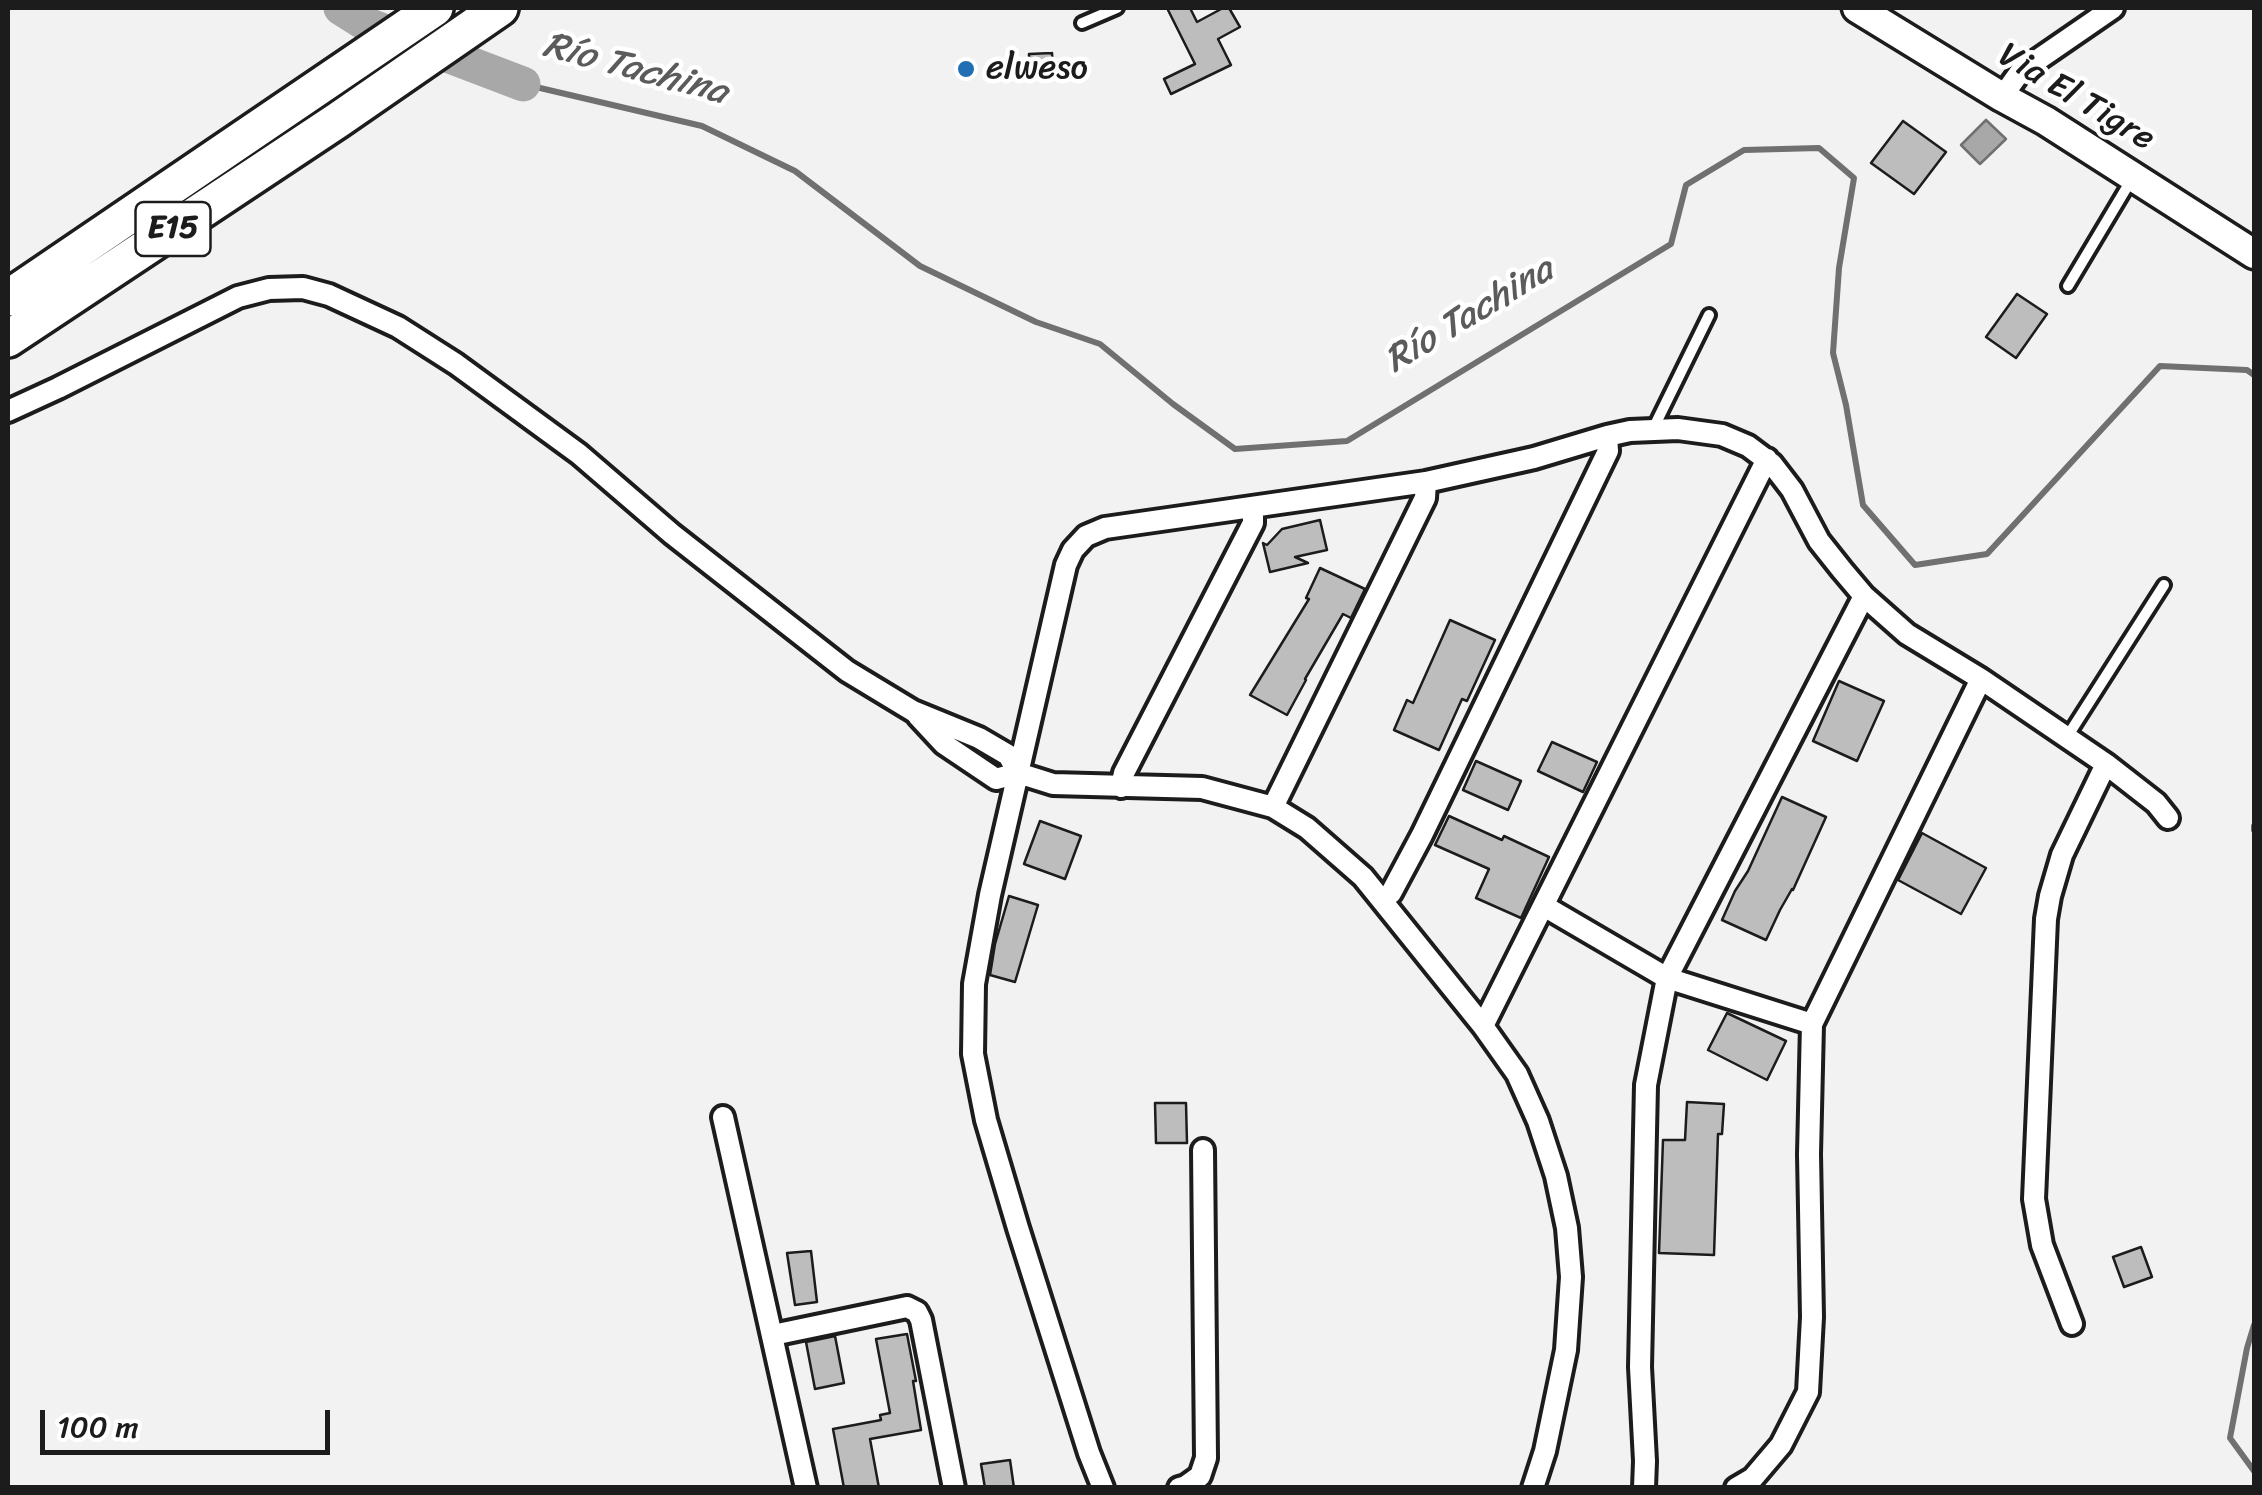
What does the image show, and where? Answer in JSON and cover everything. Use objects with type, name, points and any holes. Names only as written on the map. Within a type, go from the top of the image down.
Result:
[{"type":"highway","name":"E15","points":[[8,298],[434,8]]},
{"type":"highway","name":"E15","points":[[8,338],[500,8]]},
{"type":"street","name":"Via El Tigre","points":[[1857,8],[2046,120],[2254,254]]},
{"type":"street","points":[[2002,97],[2020,72],[2113,8]]},
{"type":"street","points":[[8,411],[238,297],[269,289],[303,288],[329,295],[398,328],[456,364],[579,454],[672,534],[847,671],[913,711],[944,744],[996,779],[1018,773],[1053,784],[1202,788],[1273,808],[1307,828],[1363,877],[1483,1026],[1516,1074],[1538,1121],[1556,1176],[1567,1228],[1571,1277],[1566,1350],[1533,1488]]},
{"type":"street","points":[[1103,1488],[986,1120],[973,1054],[974,984],[990,895],[1066,565],[1078,543],[1095,531],[1426,482],[1534,458],[1607,436],[1653,429],[1722,435],[1748,446],[1783,476],[1819,540],[1864,596],[1907,634],[2068,737],[2156,803],[2168,818]]},
{"type":"street","points":[[1382,900],[1392,892],[1422,835],[1608,452],[1607,436]]},
{"type":"street","points":[[1483,1026],[1767,460]]},
{"type":"street","points":[[1273,808],[1425,498],[1426,482]]},
{"type":"street","points":[[1121,787],[1124,773],[1253,523],[1253,508]]},
{"type":"street","points":[[1644,1488],[1640,1367],[1646,1085],[1668,978],[1864,596]]},
{"type":"street","points":[[1736,1488],[1753,1478],[1781,1444],[1808,1392],[1812,1317],[1812,1024],[1981,679]]},
{"type":"street","points":[[2072,1324],[2042,1245],[2033,1184],[2046,919],[2062,855],[2106,764]]},
{"type":"street","points":[[1544,906],[1668,978],[1812,1024]]},
{"type":"street","points":[[724,1117],[806,1488]]},
{"type":"street","points":[[1179,1488],[1200,1476],[1206,1458],[1204,1150]]},
{"type":"street","points":[[773,1335],[908,1307],[917,1312],[954,1488]]},
{"type":"lane","points":[[1082,23],[1117,8]]},
{"type":"lane","points":[[2068,286],[2133,176]]},
{"type":"lane","points":[[1653,429],[1709,315]]},
{"type":"lane","points":[[2068,737],[2164,585]]},
{"type":"shaded area","points":[[1986,120],[2006,139],[1980,164],[1961,145]]},
{"type":"building","points":[[1167,8],[1190,8],[1197,22],[1229,8],[1240,27],[1218,39],[1231,65],[1171,94],[1164,79],[1195,64]]},
{"type":"building","points":[[1052,53],[1053,68],[1029,69],[1029,54]]},
{"type":"building","points":[[1903,121],[1946,152],[1914,194],[1871,163]]},
{"type":"building","points":[[2017,294],[2047,314],[2016,358],[1986,337]]},
{"type":"building","points":[[1320,520],[1327,550],[1295,557],[1308,563],[1270,572],[1263,543],[1267,545],[1282,529]]},
{"type":"building","points":[[1320,568],[1365,589],[1351,618],[1343,614],[1287,715],[1250,695],[1309,599],[1306,598]]},
{"type":"building","points":[[1450,620],[1495,640],[1439,750],[1394,730],[1407,700],[1413,703]]},
{"type":"building","points":[[1839,681],[1884,701],[1857,761],[1813,741]]},
{"type":"building","points":[[1552,742],[1597,762],[1583,792],[1538,771]]},
{"type":"building","points":[[1476,761],[1521,781],[1508,810],[1463,790]]},
{"type":"building","points":[[1782,797],[1826,817],[1766,940],[1722,920]]},
{"type":"building","points":[[1449,816],[1549,857],[1521,918],[1476,898],[1489,869],[1435,845]]},
{"type":"building","points":[[1040,821],[1081,836],[1065,879],[1024,864]]},
{"type":"building","points":[[1922,833],[1986,868],[1961,914],[1898,880]]},
{"type":"building","points":[[1009,896],[1038,905],[1015,982],[990,975]]},
{"type":"building","points":[[1727,1013],[1786,1041],[1767,1080],[1708,1050]]},
{"type":"building","points":[[1687,1102],[1724,1104],[1722,1134],[1718,1134],[1714,1255],[1659,1253],[1663,1140],[1685,1140]]},
{"type":"building","points":[[1155,1103],[1186,1103],[1187,1143],[1156,1143]]},
{"type":"building","points":[[2141,1247],[2152,1277],[2124,1287],[2113,1257]]},
{"type":"building","points":[[811,1251],[817,1302],[795,1305],[787,1253]]},
{"type":"building","points":[[907,1334],[921,1430],[870,1439],[879,1488],[844,1488],[833,1429],[881,1420],[880,1415],[890,1413],[876,1339]]},
{"type":"building","points":[[835,1336],[844,1383],[815,1389],[806,1342]]},
{"type":"building","points":[[1010,1460],[1014,1488],[985,1488],[981,1464]]},
{"type":"waterway","name":"Río Tachina","points":[[341,8],[368,25],[523,84]]},
{"type":"waterway","name":"Río Tachina","points":[[523,84],[702,126],[795,171],[920,266],[1036,322],[1100,344],[1235,449],[1347,441],[1671,244],[1686,185],[1744,150],[1819,148],[1854,178],[1839,268],[1833,353],[1863,505],[1915,565],[1987,554],[2160,366],[2247,370],[2254,375]]},
{"type":"waterway","name":"Río Tachina","points":[[2254,1325],[2230,1438],[2254,1471]]},
{"type":"place","name":"elweso","points":[[966,69]]}]
